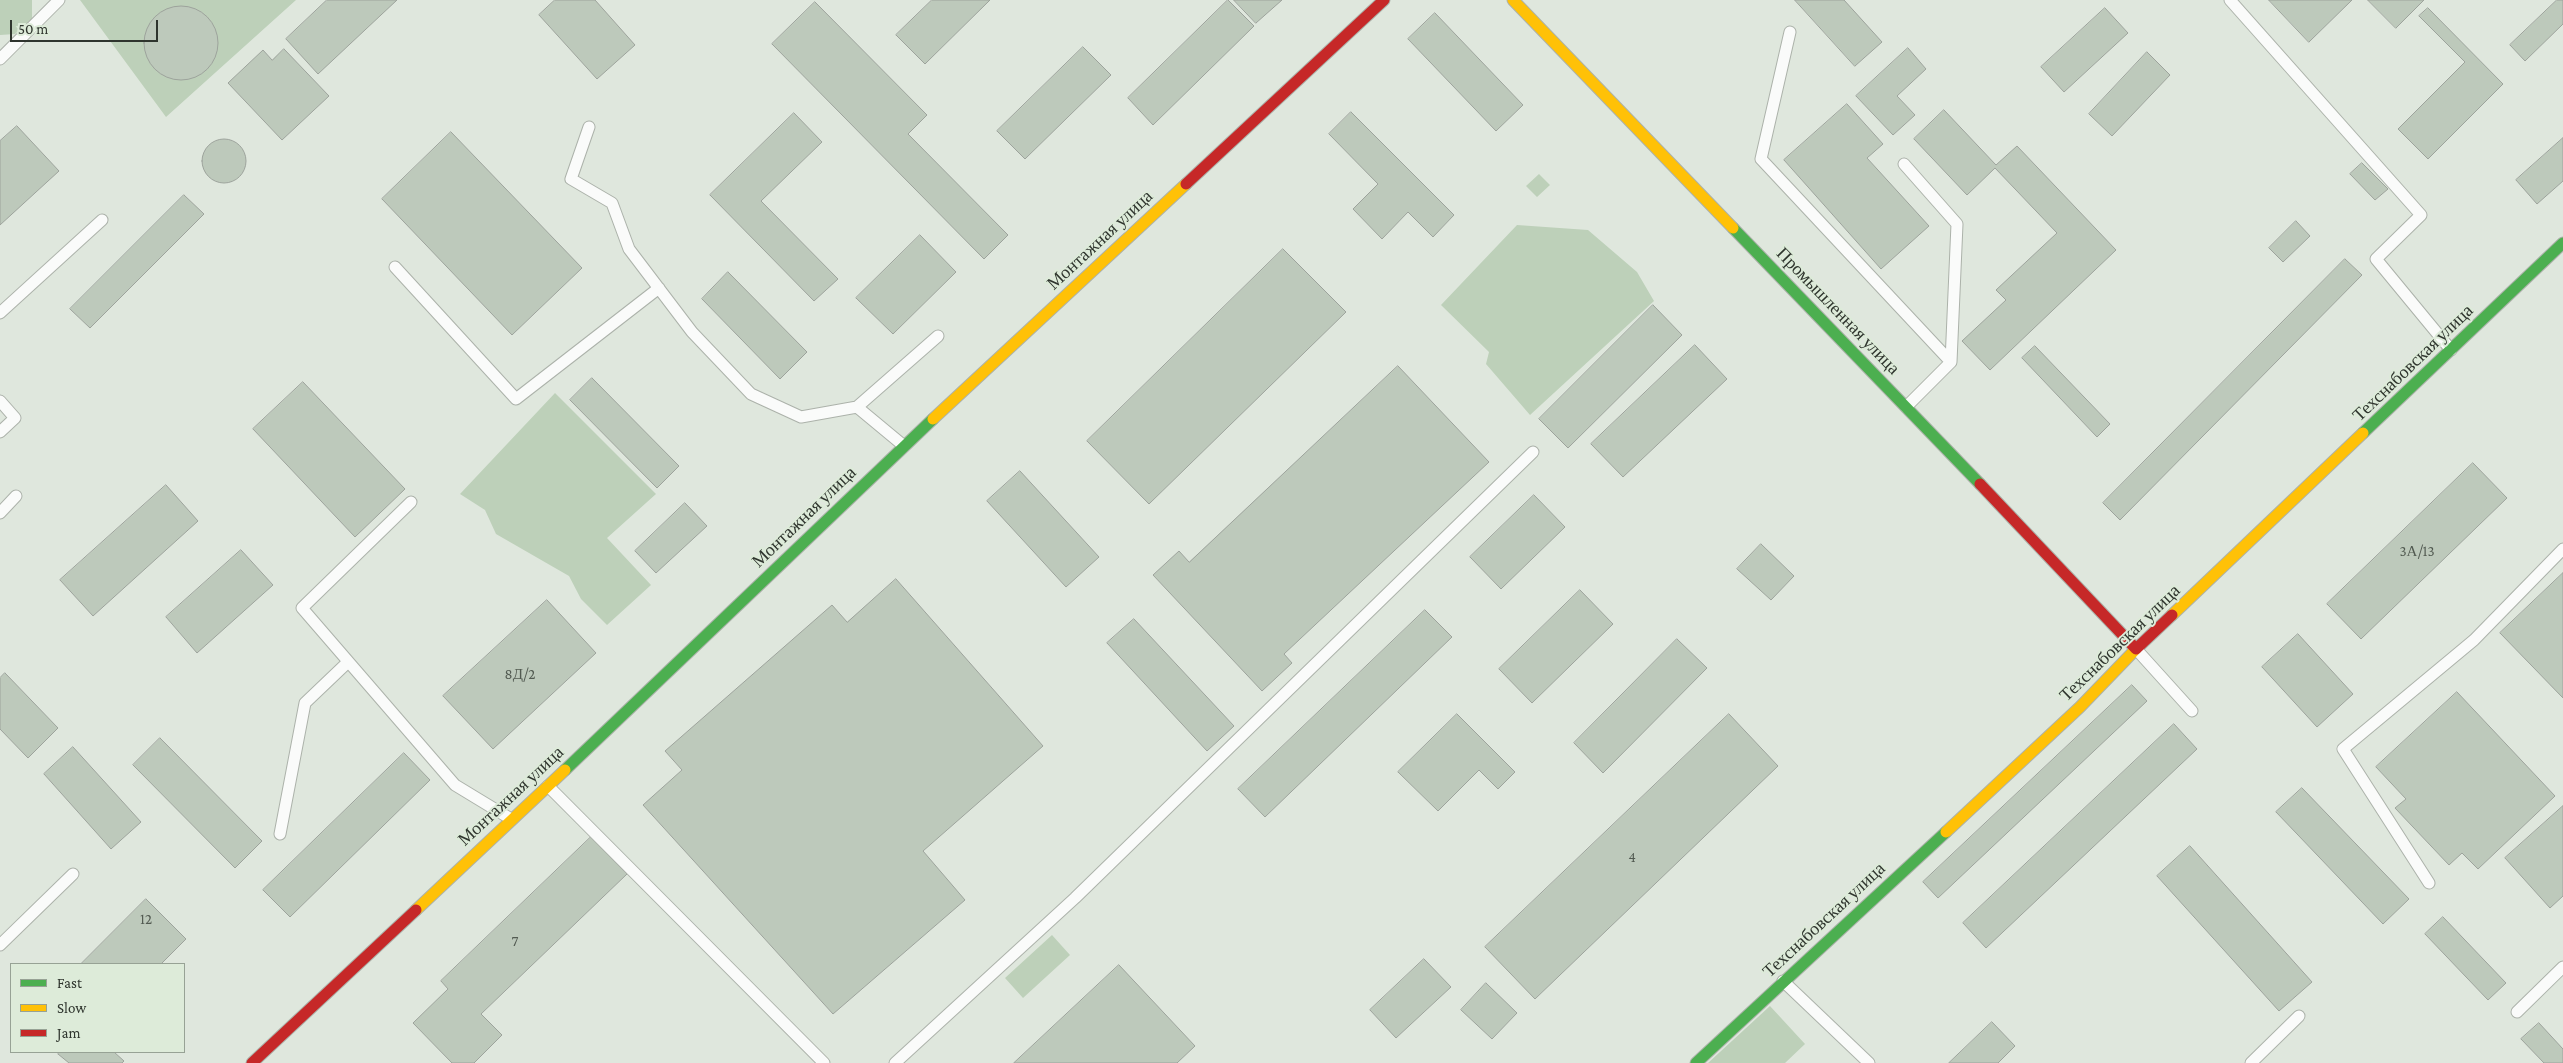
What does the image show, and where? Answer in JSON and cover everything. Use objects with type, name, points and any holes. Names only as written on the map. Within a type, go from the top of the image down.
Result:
[{"type":"street","name":"Монтажная улица","points":[[252,1063],[548,786],[904,446],[1384,0]]},
{"type":"street","name":"Промышленная улица","points":[[1514,0],[2136,649]]},
{"type":"street","name":"Техснабовская улица","points":[[1696,1063],[2080,707],[2136,649],[2563,244]]},
{"type":"lane","points":[[2,55],[59,0]]},
{"type":"lane","points":[[2230,0],[2421,215],[2376,259],[2452,351]]},
{"type":"lane","points":[[1790,32],[1761,159],[1951,362]]},
{"type":"lane","points":[[589,127],[571,179],[612,203],[629,249],[692,332],[751,394],[801,417],[857,407],[938,336]]},
{"type":"lane","points":[[1904,164],[1957,224],[1951,362],[1906,407]]},
{"type":"lane","points":[[0,313],[102,220]]},
{"type":"lane","points":[[395,267],[516,399],[659,288]]},
{"type":"lane","points":[[0,401],[15,418],[0,432]]},
{"type":"lane","points":[[857,407],[904,446]]},
{"type":"lane","points":[[896,1063],[1075,898],[1533,452]]},
{"type":"lane","points":[[0,513],[16,496]]},
{"type":"lane","points":[[411,502],[302,608],[454,785],[511,819]]},
{"type":"lane","points":[[2429,883],[2343,749],[2474,640],[2563,549]]},
{"type":"lane","points":[[2136,649],[2192,711]]},
{"type":"lane","points":[[280,834],[305,703],[348,662]]},
{"type":"lane","points":[[548,786],[824,1063]]},
{"type":"lane","points":[[0,945],[73,874]]},
{"type":"lane","points":[[2517,1012],[2563,967]]},
{"type":"lane","points":[[1783,982],[1869,1063]]},
{"type":"lane","points":[[2251,1063],[2299,1016]]},
{"type":"green space","points":[[0,0],[32,0],[32,19],[15,34],[0,35]]},
{"type":"green space","points":[[80,0],[296,0],[166,117]]},
{"type":"green space","points":[[1539,174],[1550,185],[1537,197],[1526,186]]},
{"type":"green space","points":[[1517,225],[1588,230],[1637,272],[1654,301],[1530,415],[1486,364],[1489,352],[1441,305]]},
{"type":"green space","points":[[555,393],[656,494],[607,538],[651,585],[607,625],[581,599],[569,576],[496,534],[485,510],[460,494]]},
{"type":"green space","points":[[1052,935],[1070,955],[1023,998],[1005,978]]},
{"type":"green space","points":[[1770,1006],[1805,1044],[1785,1063],[1708,1063]]},
{"type":"building","points":[[327,0],[397,0],[318,74],[286,39]]},
{"type":"building","points":[[555,0],[595,0],[635,45],[597,79],[539,15]]},
{"type":"building","points":[[932,0],[990,0],[925,64],[896,35]]},
{"type":"building","points":[[1228,0],[1254,26],[1153,125],[1128,98]]},
{"type":"building","points":[[1234,0],[1282,0],[1256,23]]},
{"type":"building","points":[[1795,0],[1844,0],[1882,42],[1855,66]]},
{"type":"building","points":[[2269,0],[2352,0],[2309,42]]},
{"type":"building","points":[[2368,0],[2424,0],[2396,28]]},
{"type":"building","points":[[2557,0],[2563,0],[2563,24],[2525,61],[2510,45]]},
{"type":"building","points":[[815,2],[927,115],[908,134],[1008,235],[984,259],[772,44]]},
{"type":"building","points":[[181,6],[202,12],[212,22],[218,43],[212,64],[202,74],[181,80],[160,74],[150,64],[144,43],[150,22],[160,12]]},
{"type":"building","points":[[2105,8],[2128,33],[2064,92],[2041,67]]},
{"type":"building","points":[[2428,8],[2503,84],[2428,159],[2398,129],[2465,62],[2419,16]]},
{"type":"building","points":[[1435,13],[1523,105],[1496,131],[1408,39]]},
{"type":"building","points":[[1083,47],[1111,75],[1025,159],[997,131]]},
{"type":"building","points":[[1908,48],[1926,69],[1897,96],[1915,115],[1893,135],[1856,96]]},
{"type":"building","points":[[284,49],[329,96],[282,140],[228,83],[263,50],[272,60]]},
{"type":"building","points":[[2147,52],[2170,75],[2112,136],[2089,114]]},
{"type":"building","points":[[1847,104],[1883,144],[1867,158],[1929,226],[1881,269],[1784,160]]},
{"type":"building","points":[[1944,110],[1996,165],[2017,146],[2116,250],[1990,370],[1962,341],[2006,300],[1996,290],[2057,233],[1995,168],[1967,195],[1914,139]]},
{"type":"building","points":[[1351,112],[1454,215],[1433,237],[1408,212],[1382,239],[1353,209],[1378,184],[1329,134]]},
{"type":"building","points":[[794,113],[822,142],[761,201],[838,279],[814,301],[710,195]]},
{"type":"building","points":[[17,126],[59,171],[0,225],[0,141]]},
{"type":"building","points":[[451,132],[582,268],[512,335],[382,199]]},
{"type":"building","points":[[2563,138],[2563,181],[2537,204],[2516,180]]},
{"type":"building","points":[[224,139],[236,143],[242,149],[246,161],[242,173],[236,179],[224,183],[212,179],[206,173],[202,161],[206,149],[212,143]]},
{"type":"building","points":[[2362,163],[2388,189],[2375,200],[2350,174]]},
{"type":"building","points":[[184,195],[204,214],[90,328],[70,309]]},
{"type":"building","points":[[2296,221],[2310,236],[2283,262],[2269,248]]},
{"type":"building","points":[[920,235],[956,272],[893,334],[856,298]]},
{"type":"building","points":[[1283,249],[1346,312],[1149,504],[1087,441]]},
{"type":"building","points":[[2345,259],[2362,275],[2120,520],[2103,503]]},
{"type":"building","points":[[728,272],[807,352],[780,379],[702,299]]},
{"type":"building","points":[[1653,305],[1682,335],[1568,448],[1539,419]]},
{"type":"building","points":[[1695,345],[1727,379],[1623,477],[1591,444]]},
{"type":"building","points":[[2035,346],[2110,424],[2097,437],[2022,358]]},
{"type":"building","points":[[1398,366],[1489,462],[1284,654],[1292,663],[1262,691],[1153,575],[1179,551],[1189,562]]},
{"type":"building","points":[[592,378],[679,466],[657,488],[570,400]]},
{"type":"building","points":[[303,382],[405,489],[355,537],[253,429]]},
{"type":"building","points":[[2473,463],[2507,498],[2361,639],[2327,604]]},
{"type":"building","points":[[1020,471],[1099,557],[1066,587],[987,501]]},
{"type":"building","points":[[166,485],[198,521],[93,616],[60,580]]},
{"type":"building","points":[[1534,495],[1565,527],[1501,589],[1470,557]]},
{"type":"building","points":[[685,503],[707,526],[656,573],[635,551]]},
{"type":"building","points":[[1761,544],[1794,576],[1771,600],[1737,569]]},
{"type":"building","points":[[241,550],[273,585],[197,653],[166,617]]},
{"type":"building","points":[[2563,573],[2563,698],[2500,633]]},
{"type":"building","points":[[896,579],[1043,746],[923,851],[965,900],[833,1014],[643,805],[682,770],[665,751],[832,605],[847,622]]},
{"type":"building","points":[[1580,590],[1613,624],[1532,703],[1499,669]]},
{"type":"building","points":[[547,600],[596,653],[493,749],[443,696]]},
{"type":"building","points":[[1425,610],[1452,637],[1265,817],[1238,789]]},
{"type":"building","points":[[1134,619],[1234,726],[1207,751],[1107,643]]},
{"type":"building","points":[[2298,634],[2353,694],[2317,727],[2262,667]]},
{"type":"building","points":[[1677,639],[1707,668],[1603,773],[1574,743]]},
{"type":"building","points":[[5,673],[58,728],[28,758],[0,729],[0,678]]},
{"type":"building","points":[[2132,685],[2147,701],[1938,898],[1923,882]]},
{"type":"building","points":[[2457,692],[2555,796],[2478,869],[2462,853],[2449,865],[2395,808],[2406,799],[2376,767]]},
{"type":"building","points":[[1457,714],[1515,772],[1498,789],[1479,770],[1438,811],[1398,772]]},
{"type":"building","points":[[1729,714],[1778,766],[1535,999],[1485,947]]},
{"type":"building","points":[[2174,724],[2197,749],[1986,948],[1963,923]]},
{"type":"building","points":[[160,738],[262,841],[235,868],[133,765]]},
{"type":"building","points":[[73,747],[141,822],[111,849],[44,774]]},
{"type":"building","points":[[404,753],[430,780],[290,917],[263,890]]},
{"type":"building","points":[[2302,788],[2409,899],[2383,924],[2276,812]]},
{"type":"building","points":[[2563,806],[2563,896],[2550,908],[2505,858]]},
{"type":"building","points":[[591,837],[627,874],[481,1014],[502,1035],[474,1063],[452,1063],[413,1023],[448,989],[441,981]]},
{"type":"building","points":[[2190,846],[2312,982],[2279,1011],[2157,876]]},
{"type":"building","points":[[146,899],[186,939],[162,963],[82,963]]},
{"type":"building","points":[[2443,917],[2506,983],[2488,1000],[2425,934]]},
{"type":"building","points":[[1424,959],[1451,987],[1396,1038],[1370,1010]]},
{"type":"building","points":[[1119,965],[1195,1046],[1177,1063],[1014,1063]]},
{"type":"building","points":[[1486,983],[1517,1013],[1492,1039],[1461,1010]]},
{"type":"building","points":[[1992,1022],[2015,1046],[1998,1063],[1949,1063]]},
{"type":"building","points":[[2539,1023],[2563,1049],[2563,1063],[2544,1063],[2521,1039]]},
{"type":"building","points":[[115,1053],[124,1061],[122,1063],[69,1063],[58,1054]]},
{"type":"traffic: fast","points":[[1733,228],[1980,484]]},
{"type":"traffic: fast","points":[[2363,433],[2563,243]]},
{"type":"traffic: fast","points":[[565,770],[933,419]]},
{"type":"traffic: fast","points":[[1696,1063],[1946,832]]},
{"type":"traffic: slow","points":[[1513,0],[1733,228]]},
{"type":"traffic: slow","points":[[933,419],[1186,184]]},
{"type":"traffic: slow","points":[[2172,615],[2363,433]]},
{"type":"traffic: slow","points":[[1946,832],[2080,707],[2136,649]]},
{"type":"traffic: slow","points":[[416,910],[565,770]]},
{"type":"traffic: jam","points":[[1186,184],[1384,0]]},
{"type":"traffic: jam","points":[[1980,484],[2136,649],[2172,615]]},
{"type":"traffic: jam","points":[[252,1063],[416,910]]}]
